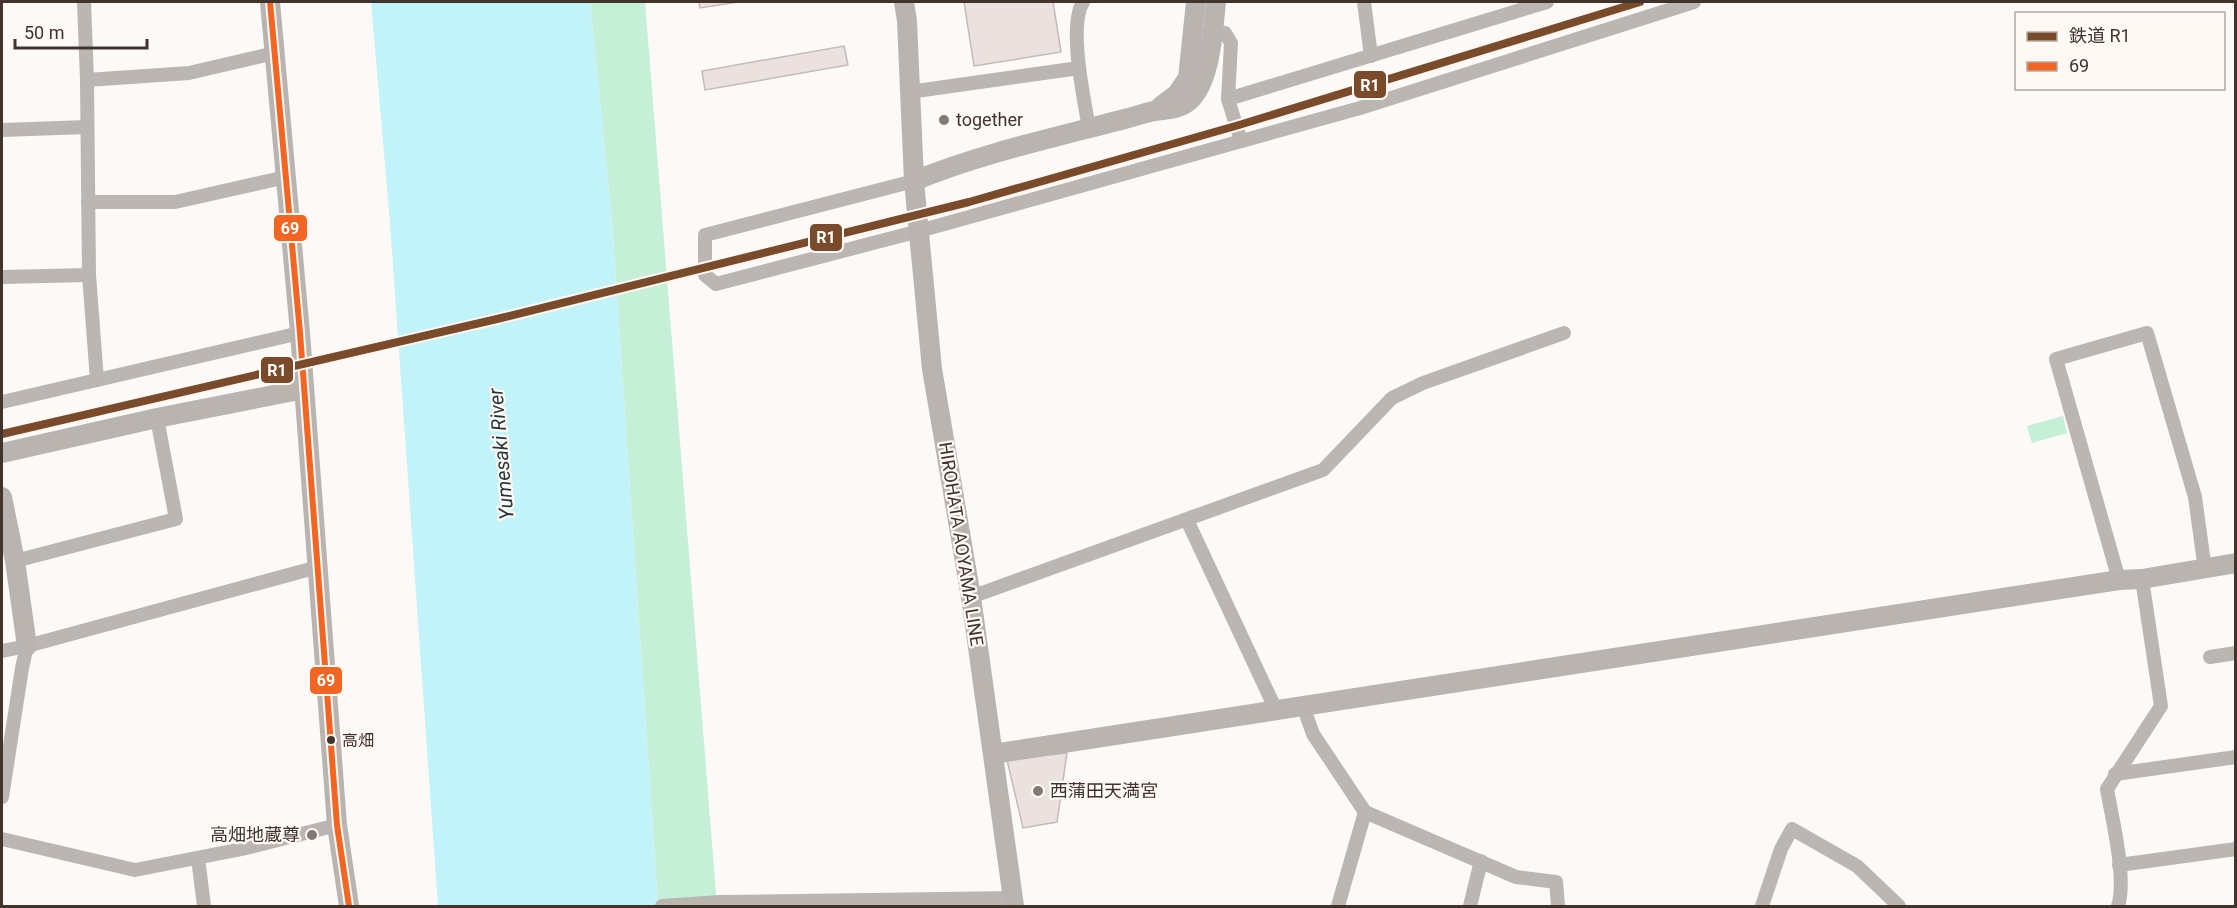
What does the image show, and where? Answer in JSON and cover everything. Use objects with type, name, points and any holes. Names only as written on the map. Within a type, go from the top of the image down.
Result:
[{"type":"main road","points":[[270,2],[300,333],[337,825],[350,906]]},
{"type":"main road","name":"HIROHATA AOYAMA LINE","points":[[904,2],[907,21],[914,181],[932,369],[971,597],[1014,902]]},
{"type":"main road","points":[[1156,111],[1177,94],[1188,78],[1196,2]]},
{"type":"main road","points":[[914,181],[941,170],[1089,129],[1156,111],[1171,111],[1189,101],[1200,84],[1209,58],[1216,2]]},
{"type":"main road","points":[[2,453],[157,418],[304,389]]},
{"type":"main road","points":[[2,497],[15,561],[27,646]]},
{"type":"main road","points":[[993,754],[2119,580],[2205,570],[2235,563]]},
{"type":"street","points":[[84,2],[89,276],[97,380]]},
{"type":"street","points":[[1083,2],[1077,11],[1079,68],[1089,129]]},
{"type":"street","points":[[1364,2],[1371,56]]},
{"type":"street","points":[[1228,99],[1371,56],[1526,5],[1547,2]]},
{"type":"street","points":[[914,181],[705,235],[705,275],[716,284],[919,231],[1360,108],[1694,2]]},
{"type":"street","points":[[1213,31],[1225,33],[1231,43],[1228,99],[1241,141]]},
{"type":"street","points":[[87,80],[189,73],[275,53]]},
{"type":"street","points":[[909,92],[1079,68]]},
{"type":"street","points":[[2,130],[87,127]]},
{"type":"street","points":[[88,202],[175,202],[286,177]]},
{"type":"street","points":[[2,277],[89,276]]},
{"type":"street","points":[[2,402],[300,333]]},
{"type":"street","points":[[971,597],[1323,470],[1392,398],[1423,383],[1564,333]]},
{"type":"street","points":[[2119,580],[2056,359],[2147,333],[2195,497],[2205,570]]},
{"type":"street","points":[[15,561],[176,519],[157,418]]},
{"type":"street","points":[[1187,520],[1276,710]]},
{"type":"street","points":[[2,651],[318,567]]},
{"type":"street","points":[[2118,906],[2121,898],[2119,865],[2107,789],[2161,706],[2142,579]]},
{"type":"street","points":[[2,797],[27,646]]},
{"type":"street","points":[[2210,657],[2235,653]]},
{"type":"street","points":[[1303,706],[1313,734],[1365,812],[1516,877],[1556,882],[1558,906]]},
{"type":"street","points":[[2115,774],[2235,757]]},
{"type":"street","points":[[1338,906],[1365,812]]},
{"type":"street","points":[[2,839],[135,870],[198,858],[337,825]]},
{"type":"street","points":[[1762,906],[1781,849],[1792,829],[1857,866],[1899,906]]},
{"type":"street","points":[[2119,865],[2235,849]]},
{"type":"street","points":[[198,858],[204,906]]},
{"type":"street","points":[[1470,906],[1481,861]]},
{"type":"street","points":[[662,906],[715,902],[1014,902]]},
{"type":"green space","points":[[590,2],[645,2],[717,906],[658,906],[612,222]]},
{"type":"green space","points":[[2063,416],[2067,433],[2032,443],[2027,426]]},
{"type":"water","name":"Yumesaki River","points":[[371,2],[590,2],[612,222],[658,906],[438,906],[390,223]]},
{"type":"building","points":[[699,2],[738,2],[700,8]]},
{"type":"building","points":[[964,2],[1053,2],[1061,52],[974,66]]},
{"type":"building","points":[[844,46],[848,65],[705,90],[702,71]]},
{"type":"building","name":"西蒲田天満宮","points":[[1067,753],[1057,822],[1023,828],[1007,760]]},
{"type":"rail line","name":"R1","points":[[2,434],[497,319],[969,202],[1239,125],[1640,2]]},
{"type":"transit line","name":"69","points":[[270,2],[300,333],[337,825],[349,906]]},
{"type":"place","name":"together","points":[[944,120]]},
{"type":"place","name":"高畑","points":[[331,740]]},
{"type":"place","name":"西蒲田天満宮","points":[[1038,791]]},
{"type":"place","name":"高畑地蔵尊","points":[[312,835]]}]
